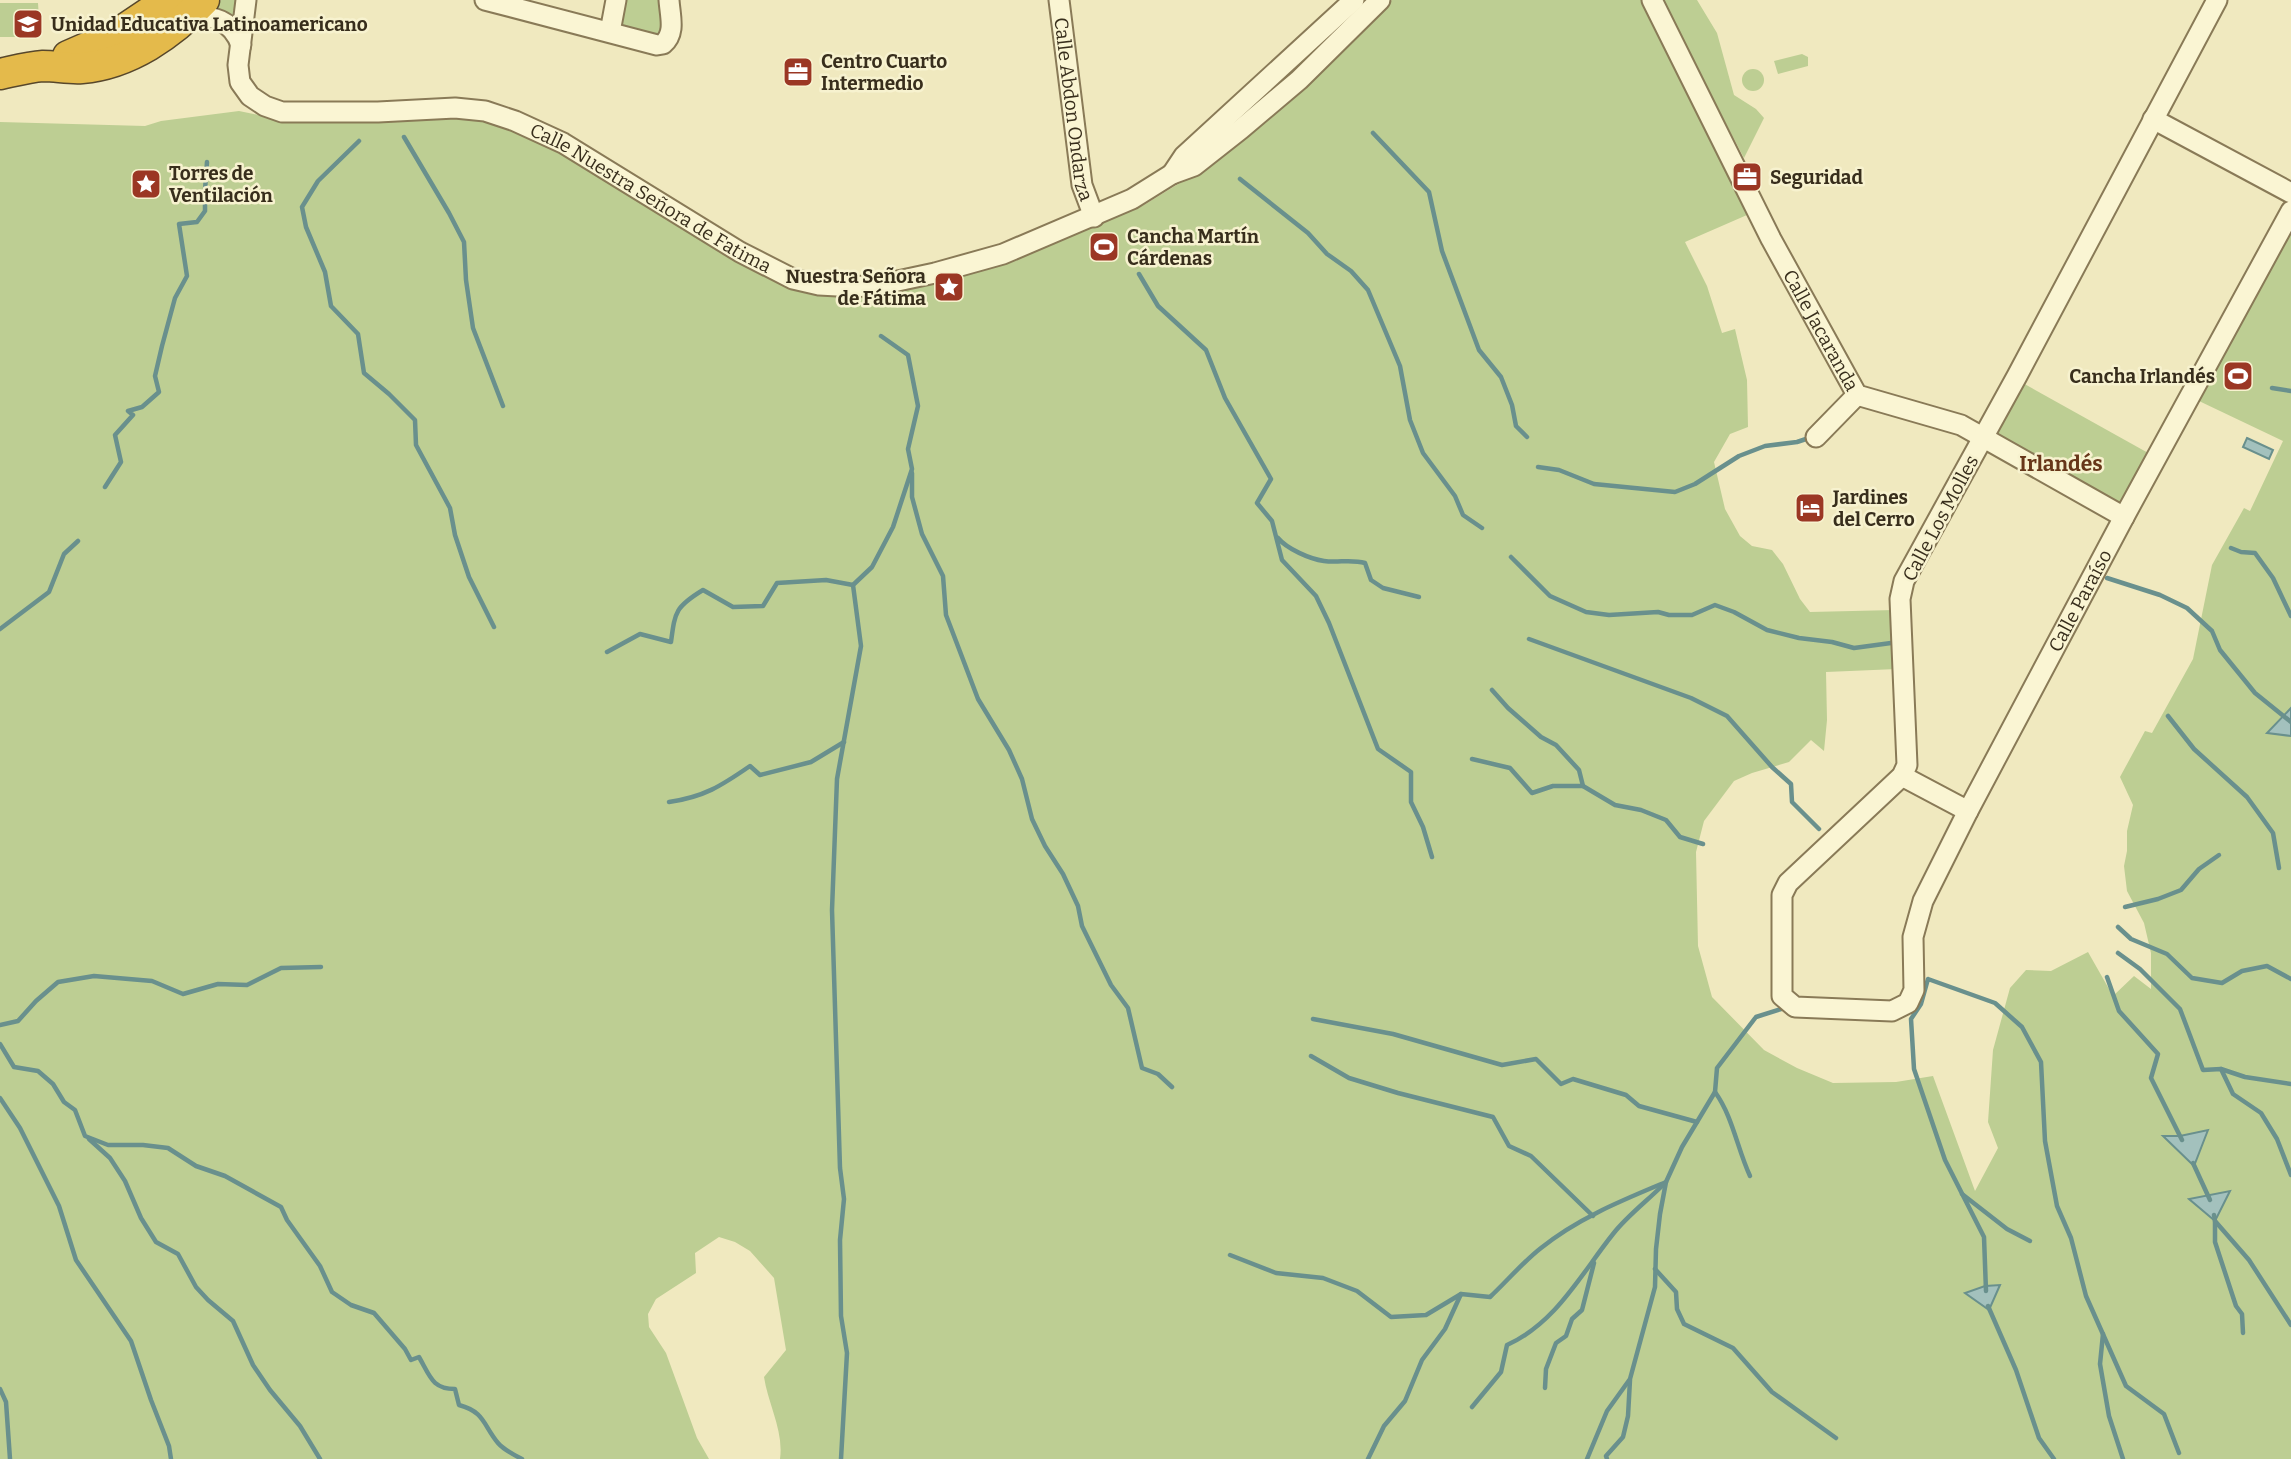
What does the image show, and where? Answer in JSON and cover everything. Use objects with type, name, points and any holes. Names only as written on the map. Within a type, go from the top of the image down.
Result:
[{"type":"highway","points":[[0,74],[43,66],[116,36],[152,13],[186,6]]},
{"type":"street","name":"Calle Nuestra Señora de Fatima","points":[[246,0],[238,65],[240,82],[250,96],[265,106],[282,112],[378,112],[455,108],[485,111],[516,121],[563,143],[740,252],[793,279],[819,285],[856,287],[936,273],[1003,254],[1132,200],[1172,174],[1194,166],[1241,129],[1299,80],[1380,0]]},
{"type":"street","points":[[485,0],[657,45],[667,41],[672,30],[669,0]]},
{"type":"street","points":[[610,32],[615,0]]},
{"type":"street","name":"Calle Abdon Ondarza","points":[[1059,0],[1082,185],[1094,217]]},
{"type":"street","name":"Calle Nuestra Señora de Fatima","points":[[1172,174],[1184,156],[1354,0]]},
{"type":"street","name":"Calle Jacaranda","points":[[1652,0],[1771,240],[1857,394],[1961,425],[2124,517]]},
{"type":"street","name":"Calle Los Molles","points":[[1902,776],[1907,765],[1900,598],[1904,581],[2217,0]]},
{"type":"street","points":[[186,6],[200,16],[222,19],[232,27],[241,45]]},
{"type":"street","points":[[2153,119],[2291,193]]},
{"type":"street","name":"Calle Paraíso","points":[[1902,776],[1788,883],[1782,895],[1782,996],[1796,1007],[1892,1011],[1908,1003],[1914,990],[1913,937],[1923,901],[2124,517],[2291,211]]},
{"type":"street","points":[[1816,437],[1857,394]]},
{"type":"street","points":[[1902,776],[1968,811]]},
{"type":"green space","points":[[221,0],[239,0],[237,21],[214,10]]},
{"type":"green space","points":[[624,0],[661,0],[662,25],[658,34],[621,27]]},
{"type":"green space","points":[[1392,0],[1646,0],[1747,215],[1685,242],[1707,286],[1722,333],[1735,329],[1747,380],[1748,427],[1730,434],[1714,462],[1725,509],[1740,536],[1752,546],[1772,550],[1810,612],[1895,610],[1897,669],[1826,672],[1827,720],[1824,751],[1811,740],[1789,762],[1734,781],[1704,821],[1696,852],[1698,946],[1712,997],[1764,1050],[1833,1083],[1896,1082],[1933,1076],[1975,1191],[1998,1148],[1988,1122],[1993,1050],[2010,988],[2026,970],[2051,971],[2088,952],[2113,996],[2134,976],[2151,989],[2151,953],[2144,923],[2127,891],[2124,866],[2127,831],[2133,805],[2120,777],[2145,731],[2152,733],[2193,659],[2212,565],[2244,508],[2250,511],[2283,441],[2199,401],[2246,307],[2291,229],[2291,1459],[780,1459],[780,1438],[764,1377],[786,1350],[774,1278],[750,1251],[719,1237],[695,1253],[696,1273],[656,1299],[648,1314],[649,1327],[666,1353],[697,1438],[709,1459],[0,1459],[0,122],[145,126],[161,121],[239,111],[279,119],[332,123],[407,117],[472,117],[526,133],[600,173],[684,229],[805,291],[1053,242],[1144,205],[1204,168],[1326,65]]},
{"type":"green space","points":[[1658,0],[1697,0],[1717,33],[1734,95],[1756,109],[1764,118],[1744,158],[1669,15]]},
{"type":"green space","points":[[0,3],[38,3],[40,37],[0,37]]},
{"type":"green space","points":[[1802,54],[1808,57],[1808,66],[1778,74],[1774,61]]},
{"type":"green space","points":[[1753,69],[1761,72],[1764,80],[1761,88],[1753,91],[1745,88],[1742,80],[1745,72]]},
{"type":"green space","points":[[2021,382],[2150,454],[2120,504],[1996,435]]},
{"type":"water","points":[[2247,438],[2273,450],[2269,459],[2243,447]]},
{"type":"water","points":[[2291,708],[2291,736],[2267,733]]},
{"type":"water","points":[[2208,1130],[2194,1166],[2163,1136],[2180,1136]]},
{"type":"water","points":[[2230,1191],[2215,1221],[2189,1199]]},
{"type":"water","points":[[2000,1285],[1989,1310],[1965,1293],[1985,1286]]},
{"type":"waterway","points":[[1373,133],[1429,192],[1442,251],[1479,350],[1501,377],[1512,405],[1516,426],[1527,437]]},
{"type":"waterway","points":[[404,137],[464,242],[473,328],[503,406]]},
{"type":"waterway","points":[[359,141],[318,181],[302,207],[306,227],[325,272],[331,306],[358,334],[364,373],[415,420],[416,445],[450,508],[455,535],[469,577],[494,627]]},
{"type":"waterway","points":[[205,190],[207,162]]},
{"type":"waterway","points":[[1240,179],[1308,233],[1327,254],[1351,271],[1368,290],[1400,366],[1410,420],[1423,453],[1455,496],[1463,515],[1482,528]]},
{"type":"waterway","points":[[105,487],[121,462],[115,435],[133,415],[128,411],[142,407],[159,392],[155,376],[162,346],[175,298],[187,276],[179,224],[197,222],[205,211],[205,202]]},
{"type":"waterway","points":[[1139,274],[1158,306],[1206,350],[1225,398],[1271,479],[1257,503],[1272,521],[1282,560],[1316,596],[1378,749],[1411,772],[1411,802],[1423,827],[1432,857]]},
{"type":"waterway","points":[[841,1459],[847,1353],[841,1316],[840,1240],[844,1199],[840,1168],[832,910],[837,779],[861,646],[853,585],[872,567],[893,527],[912,469],[908,449],[918,406],[908,355],[881,336]]},
{"type":"waterway","points":[[2272,388],[2291,391]]},
{"type":"waterway","points":[[1538,467],[1559,470],[1594,484],[1675,492],[1695,484],[1739,456],[1765,446],[1812,437]]},
{"type":"waterway","points":[[912,473],[912,497],[922,534],[943,576],[946,615],[978,699],[1009,750],[1022,779],[1032,819],[1063,874],[1078,906],[1082,926],[1111,985],[1128,1008],[1142,1068],[1158,1074],[1172,1087]]},
{"type":"waterway","points":[[1278,538],[1293,550],[1318,560],[1365,563],[1371,580],[1383,588],[1419,597]]},
{"type":"waterway","points":[[0,629],[49,592],[64,554],[78,541]]},
{"type":"waterway","points":[[2231,548],[2255,553],[2273,578],[2291,616]]},
{"type":"waterway","points":[[1511,557],[1550,596],[1586,612],[1609,615],[1658,612],[1692,615],[1715,605],[1767,630],[1799,638],[1854,648],[1891,643]]},
{"type":"waterway","points":[[2107,578],[2160,595],[2187,608],[2212,631],[2220,650],[2255,693],[2291,722]]},
{"type":"waterway","points":[[607,652],[640,634],[671,642],[678,611],[703,590],[733,607],[763,606],[777,583],[826,580],[853,585]]},
{"type":"waterway","points":[[1529,639],[1691,698],[1727,716],[1772,767],[1791,784],[1792,802],[1819,829]]},
{"type":"waterway","points":[[1492,690],[1541,737],[1556,745],[1579,770],[1583,786],[1615,805],[1641,810],[1666,820],[1680,837],[1703,844]]},
{"type":"waterway","points":[[2168,716],[2194,749],[2247,797],[2273,833],[2279,868]]},
{"type":"waterway","points":[[669,802],[712,790],[750,766],[760,775],[811,762],[844,742]]},
{"type":"waterway","points":[[1472,759],[1510,768],[1532,793],[1553,786],[1583,786]]},
{"type":"waterway","points":[[2125,907],[2181,890],[2199,869],[2219,855]]},
{"type":"waterway","points":[[2118,927],[2131,939],[2167,954],[2192,978],[2222,983],[2242,971],[2267,966],[2291,979]]},
{"type":"waterway","points":[[2118,953],[2140,969],[2180,1009],[2203,1070],[2221,1069],[2233,1094],[2261,1113],[2277,1139],[2291,1175]]},
{"type":"waterway","points":[[0,1025],[18,1021],[58,982],[94,976],[152,981],[183,994],[218,984],[247,985],[281,968],[321,967]]},
{"type":"waterway","points":[[2107,977],[2119,1011],[2158,1054],[2151,1078],[2182,1140]]},
{"type":"waterway","points":[[1986,1291],[1984,1237],[1945,1160],[1914,1069],[1911,1019],[1921,1004],[1928,979],[1995,1003],[2022,1027],[2041,1062],[2045,1141],[2057,1206],[2071,1238],[2086,1296],[2126,1386],[2164,1414],[2179,1453]]},
{"type":"waterway","points":[[1230,1255],[1276,1273],[1323,1278],[1357,1291],[1391,1317],[1426,1315],[1461,1294],[1490,1297],[1534,1253],[1555,1237],[1601,1210],[1666,1182],[1682,1147],[1715,1092],[1717,1068],[1756,1017],[1781,1009]]},
{"type":"waterway","points":[[1313,1019],[1393,1034],[1502,1065],[1536,1059],[1561,1084],[1573,1079],[1626,1095],[1639,1106],[1697,1122]]},
{"type":"waterway","points":[[0,1044],[14,1067],[38,1071],[53,1084],[64,1102],[75,1110],[85,1136],[108,1145],[168,1148],[196,1166],[225,1176],[281,1207],[287,1220],[320,1266],[332,1292],[351,1305],[374,1313],[411,1360],[419,1357],[436,1384],[455,1389],[459,1405],[479,1415],[500,1446],[522,1459]]},
{"type":"waterway","points":[[1311,1056],[1349,1078],[1493,1117],[1509,1146],[1531,1156],[1593,1216]]},
{"type":"waterway","points":[[2221,1069],[2245,1077],[2291,1084]]},
{"type":"waterway","points":[[1715,1092],[1731,1122],[1750,1176]]},
{"type":"waterway","points":[[0,1098],[20,1128],[59,1206],[76,1260],[131,1341],[169,1446],[171,1459]]},
{"type":"waterway","points":[[89,1139],[110,1158],[125,1181],[141,1218],[156,1242],[178,1254],[196,1287],[233,1321],[253,1365],[300,1426],[320,1459]]},
{"type":"waterway","points":[[2193,1163],[2210,1200]]},
{"type":"waterway","points":[[1587,1459],[1607,1411],[1630,1379],[1655,1287],[1656,1249],[1666,1182]]},
{"type":"waterway","points":[[1472,1407],[1501,1372],[1507,1345],[1524,1336],[1554,1311],[1619,1227],[1663,1185]]},
{"type":"waterway","points":[[1962,1194],[2007,1229],[2030,1241]]},
{"type":"waterway","points":[[2214,1215],[2215,1221],[2249,1260],[2291,1325]]},
{"type":"waterway","points":[[2215,1221],[2215,1242],[2236,1306],[2242,1314],[2243,1333]]},
{"type":"waterway","points":[[1545,1388],[1546,1369],[1556,1343],[1566,1336],[1572,1319],[1582,1310],[1594,1263]]},
{"type":"waterway","points":[[1655,1269],[1676,1292],[1677,1309],[1684,1324],[1733,1348],[1772,1392],[1836,1438]]},
{"type":"waterway","points":[[1368,1459],[1384,1426],[1405,1401],[1422,1360],[1445,1329],[1461,1294]]},
{"type":"waterway","points":[[1988,1306],[2016,1370],[2039,1438],[2054,1459]]},
{"type":"waterway","points":[[2103,1334],[2100,1364],[2109,1416],[2123,1459]]},
{"type":"waterway","points":[[1607,1459],[1606,1456],[1623,1437],[1628,1416],[1630,1380]]},
{"type":"waterway","points":[[0,1389],[6,1402],[10,1459]]},
{"type":"place","name":"Unidad Educativa Latinoamericano","points":[[28,24]]},
{"type":"place","name":"Centro Cuarto Intermedio","points":[[798,72]]},
{"type":"place","name":"Seguridad","points":[[1747,177]]},
{"type":"place","name":"Torres de Ventilación","points":[[146,184]]},
{"type":"place","name":"Cancha Martín Cárdenas","points":[[1104,247]]},
{"type":"place","name":"Nuestra Señora de Fátima","points":[[949,287]]},
{"type":"place","name":"Cancha Irlandés","points":[[2238,376]]},
{"type":"place","name":"Jardines del Cerro","points":[[1810,508]]},
{"type":"district","name":"Irlandés","points":[[2061,464]]}]
